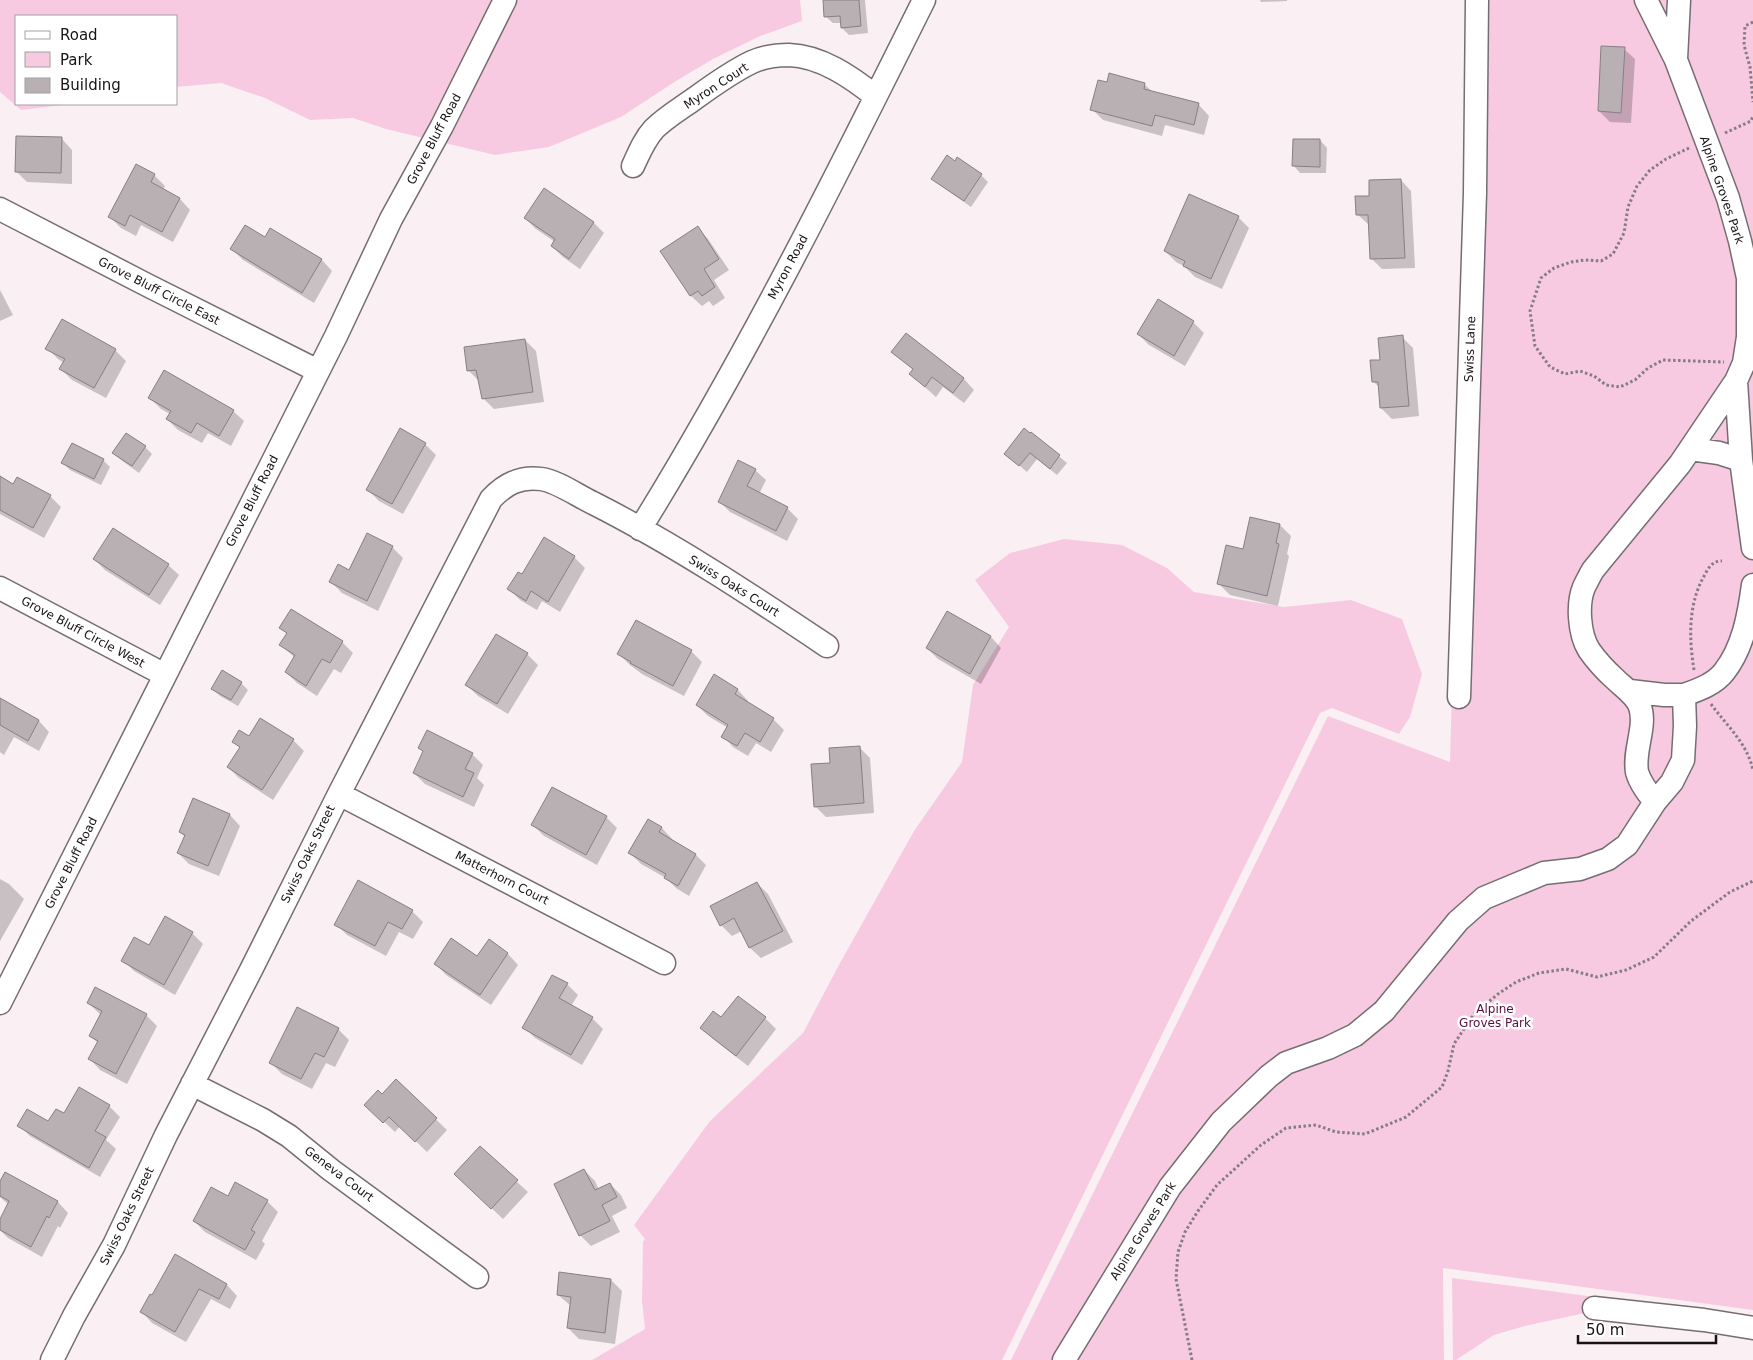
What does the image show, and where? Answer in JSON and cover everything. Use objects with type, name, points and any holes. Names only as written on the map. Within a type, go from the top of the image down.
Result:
[{"type":"street","name":"Grove Bluff Road","points":[[0,1003],[318,371],[391,219],[442,126],[505,0]]},
{"type":"street","name":"Myron Road","points":[[640,529],[683,459],[766,308],[835,179],[924,0]]},
{"type":"street","name":"Swiss Lane","points":[[1459,697],[1474,202],[1477,0]]},
{"type":"street","name":"Alpine Groves Park","points":[[1646,0],[1676,60],[1728,198],[1748,278],[1748,337],[1740,372],[1741,460],[1753,548]]},
{"type":"street","name":"Alpine Groves Park","points":[[1676,60],[1679,0]]},
{"type":"street","name":"Myron Court","points":[[633,166],[653,130],[669,116],[752,62],[771,56],[790,55],[810,59],[831,67],[857,82],[875,96]]},
{"type":"street","name":"Grove Bluff Circle East","points":[[0,209],[318,371]]},
{"type":"street","name":"Alpine Groves Park","points":[[1655,802],[1637,773],[1636,754],[1642,717],[1639,704],[1630,691],[1615,679],[1589,650],[1581,621],[1581,604],[1584,588],[1593,570],[1680,464],[1740,372]]},
{"type":"street","points":[[1690,449],[1720,453],[1741,460]]},
{"type":"street","name":"Swiss Oaks Street","points":[[52,1360],[74,1316],[114,1245],[166,1135],[338,794],[491,499],[501,488],[514,481],[529,478],[544,479],[640,529]]},
{"type":"street","name":"Swiss Oaks Court","points":[[640,529],[742,588],[827,646]]},
{"type":"street","points":[[1630,691],[1664,696],[1684,695],[1701,689],[1723,674],[1737,651],[1749,614],[1753,584]]},
{"type":"street","name":"Grove Bluff Circle West","points":[[0,588],[165,675]]},
{"type":"street","name":"Alpine Groves Park","points":[[1064,1360],[1170,1187],[1221,1122],[1269,1076],[1286,1063],[1328,1048],[1355,1035],[1384,1011],[1458,921],[1484,898],[1544,873],[1580,869],[1608,859],[1627,845],[1655,802],[1672,782],[1683,760],[1684,695]]},
{"type":"street","name":"Matterhorn Court","points":[[338,794],[664,963]]},
{"type":"street","name":"Geneva Court","points":[[192,1084],[263,1120],[289,1136],[331,1170],[477,1277]]},
{"type":"street","points":[[1594,1308],[1704,1320],[1753,1328]]},
{"type":"path","points":[[1753,22],[1745,26],[1744,45],[1750,67],[1753,102]]},
{"type":"path","points":[[1740,372],[1663,360],[1648,368],[1635,380],[1620,387],[1606,385],[1594,376],[1580,371],[1565,374],[1550,367],[1535,346],[1530,311],[1541,278],[1554,268],[1584,260],[1601,261],[1613,254],[1624,233],[1628,207],[1637,186],[1650,170],[1685,150],[1744,125],[1751,121],[1753,116]]},
{"type":"path","points":[[1192,1360],[1176,1279],[1178,1252],[1185,1232],[1218,1185],[1261,1145],[1286,1128],[1316,1124],[1336,1132],[1364,1134],[1406,1117],[1442,1087],[1454,1044],[1474,1014],[1498,994],[1516,982],[1539,973],[1566,969],[1597,978],[1626,970],[1654,956],[1691,921],[1730,892],[1753,881]]},
{"type":"green space","points":[[0,0],[800,0],[802,21],[758,37],[713,59],[621,117],[549,147],[495,155],[386,129],[353,118],[310,120],[265,98],[221,83],[178,87],[178,15],[15,15],[15,105],[0,92]]},
{"type":"green space","name":"Alpine Groves Park","points":[[1471,0],[1753,0],[1753,1310],[1443,1268],[1444,1360],[1011,1360],[1328,716],[1450,762]]},
{"type":"green space","points":[[15,105],[63,105],[21,110]]},
{"type":"green space","points":[[1064,539],[1122,545],[1167,568],[1194,592],[1284,607],[1351,600],[1402,619],[1422,674],[1410,717],[1399,734],[1332,708],[1320,713],[1002,1360],[592,1360],[645,1329],[642,1301],[643,1242],[645,1239],[634,1225],[710,1121],[803,1033],[914,831],[962,762],[973,685],[1009,627],[975,580],[1010,553]]},
{"type":"green space","points":[[1452,1278],[1603,1298],[1585,1313],[1494,1335],[1456,1360],[1453,1360]]},
{"type":"building","points":[[823,0],[859,0],[861,26],[841,28],[840,16],[824,17]]},
{"type":"building","points":[[1601,46],[1625,47],[1621,113],[1598,111]]},
{"type":"building","points":[[1109,73],[1145,83],[1144,89],[1199,103],[1194,125],[1155,115],[1152,126],[1090,110],[1098,80],[1107,82]]},
{"type":"building","points":[[16,136],[62,137],[61,173],[15,172]]},
{"type":"building","points":[[1293,139],[1320,139],[1320,167],[1292,166]]},
{"type":"building","points":[[947,155],[955,161],[957,157],[982,174],[964,201],[931,179]]},
{"type":"building","points":[[136,164],[155,174],[151,182],[180,198],[162,232],[130,215],[125,226],[108,217]]},
{"type":"building","points":[[1401,179],[1405,258],[1370,259],[1368,215],[1356,215],[1355,196],[1369,196],[1369,180]]},
{"type":"building","points":[[544,188],[594,222],[569,259],[551,246],[555,239],[524,218]]},
{"type":"building","points":[[1189,194],[1239,216],[1211,279],[1183,266],[1185,261],[1164,251]]},
{"type":"building","points":[[245,225],[265,237],[270,228],[322,259],[302,293],[230,249]]},
{"type":"building","points":[[698,226],[719,259],[704,269],[715,287],[702,296],[698,291],[690,296],[660,251]]},
{"type":"building","points":[[1158,299],[1194,321],[1174,356],[1137,334]]},
{"type":"building","points":[[62,319],[116,349],[94,388],[59,369],[65,359],[45,349]]},
{"type":"building","points":[[906,333],[964,378],[953,393],[932,377],[925,387],[909,374],[913,369],[891,352]]},
{"type":"building","points":[[1403,335],[1409,406],[1380,408],[1378,382],[1372,382],[1370,360],[1380,360],[1378,338]]},
{"type":"building","points":[[525,339],[533,392],[482,399],[476,370],[467,371],[464,347]]},
{"type":"building","points":[[164,370],[234,410],[219,436],[197,423],[191,433],[166,419],[171,411],[148,398]]},
{"type":"building","points":[[400,428],[426,443],[392,504],[366,490]]},
{"type":"building","points":[[1024,428],[1060,455],[1050,469],[1030,453],[1019,466],[1004,454]]},
{"type":"building","points":[[126,433],[146,446],[132,466],[112,453]]},
{"type":"building","points":[[72,443],[104,459],[94,479],[61,463]]},
{"type":"building","points":[[738,460],[756,469],[747,486],[788,507],[776,531],[718,502]]},
{"type":"building","points":[[0,476],[13,484],[17,477],[51,495],[33,528],[0,510]]},
{"type":"building","points":[[1250,517],[1280,524],[1276,543],[1279,544],[1267,596],[1217,584],[1226,545],[1243,549]]},
{"type":"building","points":[[113,528],[169,564],[149,595],[93,559]]},
{"type":"building","points":[[367,533],[393,546],[367,601],[329,582],[338,564],[349,570]]},
{"type":"building","points":[[544,537],[575,556],[548,602],[531,591],[526,601],[507,589],[518,572],[522,574]]},
{"type":"building","points":[[291,609],[343,641],[330,663],[322,659],[306,686],[285,672],[295,655],[279,645],[287,633],[279,628]]},
{"type":"building","points":[[947,611],[991,636],[970,674],[926,648]]},
{"type":"building","points":[[636,620],[692,650],[673,686],[617,654]]},
{"type":"building","points":[[496,634],[528,653],[497,704],[465,685]]},
{"type":"building","points":[[222,670],[242,682],[231,700],[211,689]]},
{"type":"building","points":[[714,674],[738,689],[735,694],[774,718],[760,742],[745,733],[737,746],[721,737],[728,725],[696,705]]},
{"type":"building","points":[[0,698],[39,720],[28,741],[0,725]]},
{"type":"building","points":[[260,718],[294,739],[262,790],[227,767],[240,747],[232,742],[239,730],[249,736]]},
{"type":"building","points":[[427,730],[473,753],[465,769],[474,773],[463,797],[413,773],[423,751],[418,748]]},
{"type":"building","points":[[860,746],[864,803],[814,807],[811,764],[830,763],[829,748]]},
{"type":"building","points":[[552,787],[607,816],[586,855],[531,825]]},
{"type":"building","points":[[193,798],[230,814],[208,866],[177,853],[185,835],[179,832]]},
{"type":"building","points":[[648,819],[662,827],[659,832],[696,854],[678,886],[664,878],[666,874],[628,853]]},
{"type":"building","points":[[358,880],[413,910],[402,929],[388,922],[375,946],[334,925]]},
{"type":"building","points":[[757,882],[783,931],[749,948],[734,918],[720,926],[710,906]]},
{"type":"building","points":[[165,916],[193,932],[164,985],[121,961],[134,937],[149,945]]},
{"type":"building","points":[[451,938],[477,956],[489,939],[508,953],[480,995],[434,964]]},
{"type":"building","points":[[552,975],[568,983],[559,998],[593,1017],[571,1055],[522,1028]]},
{"type":"building","points":[[95,987],[147,1014],[116,1074],[88,1059],[98,1041],[89,1036],[102,1011],[87,1003]]},
{"type":"building","points":[[738,996],[766,1017],[736,1056],[700,1028],[713,1011],[721,1017]]},
{"type":"building","points":[[297,1007],[339,1028],[324,1057],[315,1053],[301,1079],[269,1063]]},
{"type":"building","points":[[396,1079],[437,1118],[415,1142],[389,1117],[383,1123],[364,1105],[378,1090],[382,1094]]},
{"type":"building","points":[[79,1087],[110,1105],[95,1131],[106,1137],[89,1168],[17,1126],[27,1109],[48,1121],[56,1109],[64,1113]]},
{"type":"building","points":[[480,1146],[518,1180],[491,1209],[454,1174]]},
{"type":"building","points":[[584,1169],[595,1190],[610,1183],[617,1197],[602,1205],[610,1221],[579,1236],[554,1184]]},
{"type":"building","points":[[5,1172],[58,1201],[49,1218],[47,1216],[31,1247],[0,1230],[0,1219],[9,1201],[0,1196],[0,1181]]},
{"type":"building","points":[[235,1182],[268,1200],[251,1230],[255,1232],[245,1250],[193,1221],[211,1187],[228,1196]]},
{"type":"building","points":[[175,1254],[227,1284],[219,1299],[199,1289],[175,1332],[140,1312]]},
{"type":"building","points":[[559,1272],[611,1279],[605,1333],[567,1328],[571,1297],[557,1295]]}]
